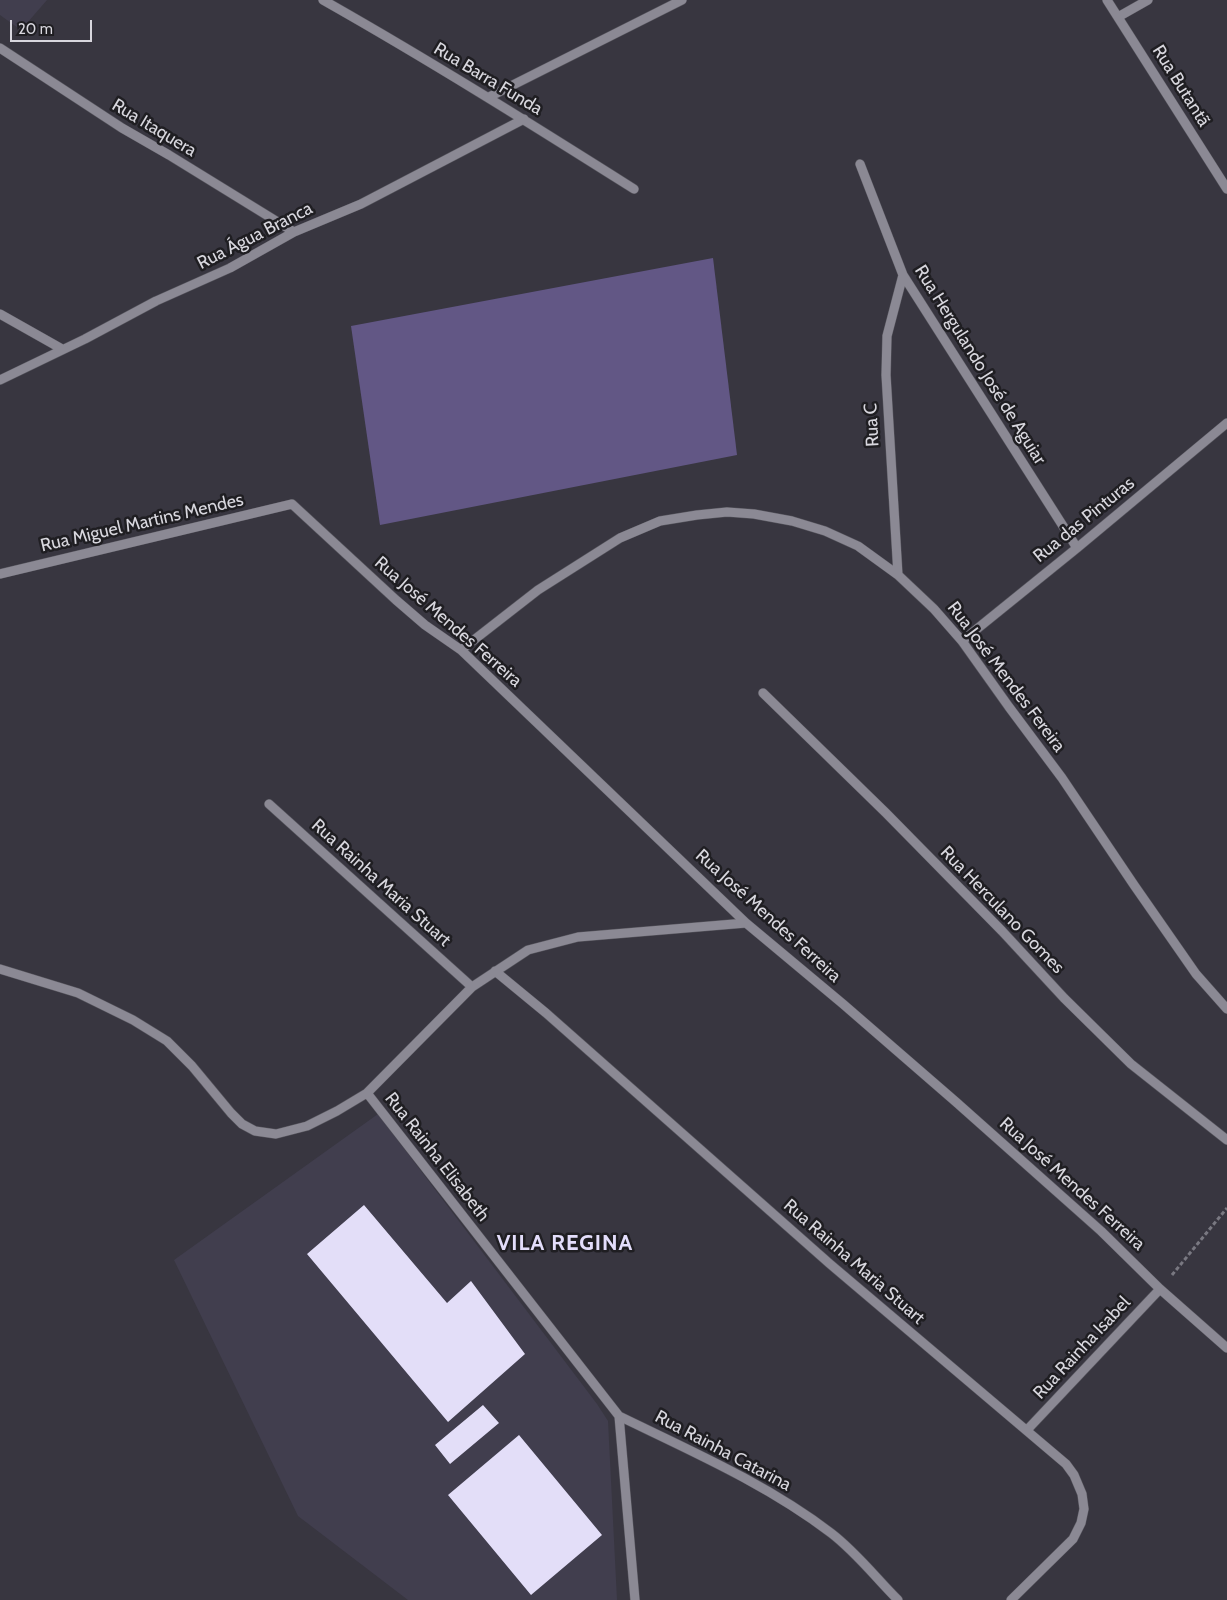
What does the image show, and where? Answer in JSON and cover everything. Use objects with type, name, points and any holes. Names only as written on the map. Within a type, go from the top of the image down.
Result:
[{"type":"street","name":"Rua Barra Funda","points":[[323,0],[489,97],[634,189]]},
{"type":"street","points":[[489,97],[682,0]]},
{"type":"street","name":"Rua Butantã","points":[[1106,0],[1118,16],[1227,190]]},
{"type":"street","points":[[1118,16],[1148,0]]},
{"type":"street","name":"Rua Itaquera","points":[[0,48],[122,128],[294,232]]},
{"type":"street","name":"Rua Água Branca","points":[[0,380],[85,339],[156,301],[230,268],[294,232],[361,204],[524,119]]},
{"type":"street","name":"Rua Hergulando José de Aguiar","points":[[860,164],[903,275],[1077,548]]},
{"type":"street","name":"Rua C","points":[[898,575],[886,375],[888,336],[903,275]]},
{"type":"street","points":[[0,314],[62,349]]},
{"type":"street","name":"Rua das Pinturas","points":[[962,641],[1227,423]]},
{"type":"street","name":"Rua Miguel Martins Mendes","points":[[0,574],[292,504]]},
{"type":"street","name":"Rua José Mendes Ferreira","points":[[292,504],[396,600],[425,625],[461,650],[746,923],[956,1102],[1101,1231],[1160,1289],[1227,1348]]},
{"type":"street","name":"Rua José Mendes Fereira","points":[[461,650],[538,590],[620,538],[660,521],[727,512],[754,514],[792,521],[825,531],[858,546],[898,575],[934,609],[962,641],[1062,778],[1196,974],[1227,1010]]},
{"type":"street","name":"Rua Herculano Gomes","points":[[763,693],[892,820],[1002,931],[1064,998],[1131,1064],[1227,1140]]},
{"type":"street","name":"Rua Rainha Maria Stuart","points":[[269,804],[472,987]]},
{"type":"street","name":"Rua Rainha Elisabeth","points":[[619,1416],[367,1093],[472,987],[528,950],[578,937],[746,923]]},
{"type":"street","points":[[0,969],[78,993],[133,1020],[167,1041],[192,1066],[231,1113],[242,1124],[255,1131],[276,1134],[307,1126],[367,1093]]},
{"type":"street","name":"Rua Rainha Maria Stuart","points":[[495,971],[546,1013],[830,1264],[1066,1464],[1082,1494],[1084,1509],[1081,1523],[1073,1539],[1011,1600]]},
{"type":"street","name":"Rua Rainha Isabel","points":[[1027,1430],[1160,1289]]},
{"type":"street","points":[[619,1416],[635,1600]]},
{"type":"street","name":"Rua Rainha Catarina","points":[[619,1416],[747,1479],[788,1503],[833,1534],[898,1600]]},
{"type":"path","points":[[1160,1289],[1227,1208]]},
{"type":"shaded area","points":[[0,0],[47,0],[21,30],[0,15]]},
{"type":"shaded area","points":[[713,258],[737,455],[380,525],[351,326]]},
{"type":"shaded area","points":[[378,1114],[608,1421],[617,1600],[408,1600],[298,1516],[174,1260]]},
{"type":"building","points":[[364,1205],[447,1303],[471,1281],[525,1354],[448,1422],[307,1254]]},
{"type":"building","points":[[483,1405],[499,1423],[450,1464],[435,1445]]},
{"type":"building","points":[[519,1435],[602,1535],[531,1595],[448,1495]]},
{"type":"district","name":"VILA REGINA","points":[[565,1244]]}]
